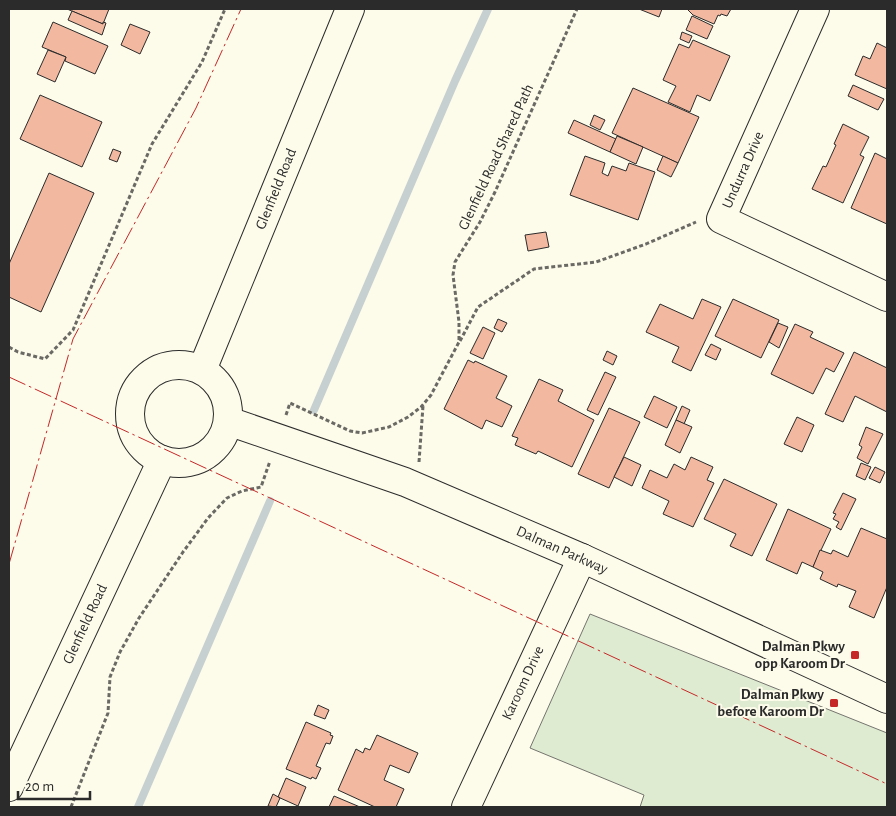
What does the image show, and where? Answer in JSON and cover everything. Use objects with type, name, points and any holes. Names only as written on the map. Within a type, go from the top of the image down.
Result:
[{"type":"street","name":"Glenfield Road","points":[[202,370],[350,9]]},
{"type":"street","name":"Undurra Drive","points":[[815,9],[721,219],[887,297]]},
{"type":"street","points":[[186,364],[202,370],[214,379],[223,391],[228,406],[228,421],[221,440],[213,450],[203,457],[187,463],[162,460],[150,454],[139,443],[131,427],[129,411],[133,395],[141,381],[154,370],[170,365],[186,364]]},
{"type":"street","name":"Dalman Parkway","points":[[228,421],[405,482],[582,558],[887,699]]},
{"type":"street","name":"Glenfield Road","points":[[9,787],[162,460]]},
{"type":"street","name":"Karoom Drive","points":[[466,807],[582,558]]},
{"type":"path","points":[[9,347],[18,352],[45,359],[73,330],[152,144],[202,62],[225,9]]},
{"type":"path","name":"Glenfield Road Shared Path","points":[[460,342],[453,275],[455,262],[480,222],[495,192],[577,9]]},
{"type":"path","points":[[71,807],[108,713],[110,677],[120,652],[183,552],[208,518],[227,498],[242,491],[261,487],[290,403],[350,430],[362,432],[389,427],[408,418],[431,395],[478,307],[534,269],[596,262],[646,244],[702,220],[721,219]]},
{"type":"path","points":[[418,488],[424,404]]},
{"type":"green space","points":[[590,614],[887,733],[887,807],[640,807],[644,795],[530,748]]},
{"type":"building","points":[[67,9],[109,9],[103,24]]},
{"type":"building","points":[[639,9],[662,9],[659,17]]},
{"type":"building","points":[[687,9],[731,9],[727,16],[718,15],[714,24],[693,15]]},
{"type":"building","points":[[72,11],[103,24],[103,22],[106,23],[102,35],[68,20]]},
{"type":"building","points":[[692,16],[713,26],[707,39],[686,30]]},
{"type":"building","points":[[53,22],[108,46],[95,74],[65,61],[66,57],[42,47]]},
{"type":"building","points":[[130,24],[150,32],[140,54],[121,45]]},
{"type":"building","points":[[682,32],[692,36],[689,43],[680,39]]},
{"type":"building","points":[[693,40],[730,56],[710,101],[697,95],[690,112],[668,102],[676,86],[663,80],[679,44],[689,48]]},
{"type":"building","points":[[877,43],[887,48],[887,89],[855,75],[863,56],[870,59]]},
{"type":"building","points":[[48,50],[66,57],[55,82],[37,74]]},
{"type":"building","points":[[853,85],[884,99],[878,110],[848,96]]},
{"type":"building","points":[[633,88],[699,117],[678,163],[612,133]]},
{"type":"building","points":[[40,95],[102,122],[82,167],[20,139]]},
{"type":"building","points":[[594,115],[605,120],[600,130],[590,125]]},
{"type":"building","points":[[574,120],[616,139],[610,152],[568,133]]},
{"type":"building","points":[[843,124],[869,137],[860,155],[864,157],[843,203],[812,189],[823,166],[826,167]]},
{"type":"building","points":[[617,136],[643,147],[636,164],[610,152]]},
{"type":"building","points":[[113,149],[121,152],[117,162],[109,159]]},
{"type":"building","points":[[875,153],[887,159],[887,224],[851,208]]},
{"type":"building","points":[[585,156],[605,163],[602,173],[608,176],[612,166],[626,171],[629,163],[655,172],[638,220],[570,195]]},
{"type":"building","points":[[663,156],[678,163],[671,177],[657,170]]},
{"type":"building","points":[[49,173],[94,193],[41,312],[9,297],[9,264]]},
{"type":"building","points":[[546,232],[549,247],[528,251],[525,235]]},
{"type":"building","points":[[702,299],[721,307],[691,371],[672,362],[679,347],[646,332],[660,304],[693,319]]},
{"type":"building","points":[[733,299],[779,320],[761,358],[715,336]]},
{"type":"building","points":[[498,319],[507,323],[502,332],[494,328]]},
{"type":"building","points":[[778,323],[788,327],[779,348],[769,342]]},
{"type":"building","points":[[795,324],[813,332],[810,337],[844,353],[834,372],[826,368],[813,394],[771,374]]},
{"type":"building","points":[[483,327],[495,333],[483,359],[470,353]]},
{"type":"building","points":[[711,344],[721,349],[716,360],[705,355]]},
{"type":"building","points":[[607,351],[617,356],[613,365],[603,360]]},
{"type":"building","points":[[854,352],[887,368],[887,412],[855,396],[843,422],[825,414]]},
{"type":"building","points":[[468,360],[474,363],[475,361],[507,376],[496,398],[512,406],[502,427],[486,420],[482,429],[444,409]]},
{"type":"building","points":[[605,372],[616,377],[598,415],[587,410]]},
{"type":"building","points":[[539,379],[563,390],[558,401],[594,420],[572,467],[538,451],[536,454],[515,445],[518,438],[512,436]]},
{"type":"building","points":[[654,396],[677,407],[667,428],[644,417]]},
{"type":"building","points":[[682,406],[690,410],[684,424],[676,420]]},
{"type":"building","points":[[609,408],[640,422],[609,488],[578,474]]},
{"type":"building","points":[[797,417],[814,425],[802,452],[784,444]]},
{"type":"building","points":[[676,420],[692,427],[680,453],[665,445]]},
{"type":"building","points":[[866,427],[883,434],[868,464],[857,458],[862,447],[859,445]]},
{"type":"building","points":[[624,457],[641,465],[632,486],[614,477]]},
{"type":"building","points":[[691,457],[713,467],[707,480],[714,483],[693,527],[663,514],[669,501],[642,488],[650,470],[667,478],[674,464],[685,470]]},
{"type":"building","points":[[861,463],[871,467],[865,480],[856,476]]},
{"type":"building","points":[[875,467],[885,472],[880,483],[869,478]]},
{"type":"building","points":[[724,479],[777,504],[752,556],[730,546],[736,534],[704,519]]},
{"type":"building","points":[[843,493],[856,499],[841,530],[836,527],[839,522],[833,519],[836,514],[833,513]]},
{"type":"building","points":[[788,509],[831,529],[813,567],[802,562],[797,574],[766,560]]},
{"type":"building","points":[[861,528],[887,539],[887,587],[874,618],[849,607],[856,591],[838,584],[837,587],[820,579],[823,572],[813,567],[820,550],[831,554],[833,550],[848,557]]},
{"type":"building","points":[[318,705],[329,710],[325,719],[314,715]]},
{"type":"building","points":[[306,722],[331,733],[330,735],[333,736],[330,744],[326,743],[316,766],[321,768],[316,779],[312,777],[311,779],[286,769]]},
{"type":"building","points":[[377,735],[418,753],[409,773],[390,765],[384,780],[404,789],[396,807],[375,807],[338,790],[356,749],[363,753],[365,748],[370,750]]},
{"type":"building","points":[[286,778],[306,787],[298,806],[278,797]]},
{"type":"building","points":[[273,794],[280,798],[276,807],[268,806]]},
{"type":"building","points":[[334,796],[360,807],[329,807]]},
{"type":"waterway","points":[[314,410],[455,81],[488,9]]},
{"type":"waterway","points":[[138,807],[270,501]]},
{"type":"power","points":[[9,564],[73,339],[196,108],[241,9]]},
{"type":"power","points":[[9,377],[887,784]]},
{"type":"place","name":"Dalman Pkwy opp Karoom Dr","points":[[855,655]]},
{"type":"place","name":"Dalman Pkwy before Karoom Dr","points":[[834,703]]}]
